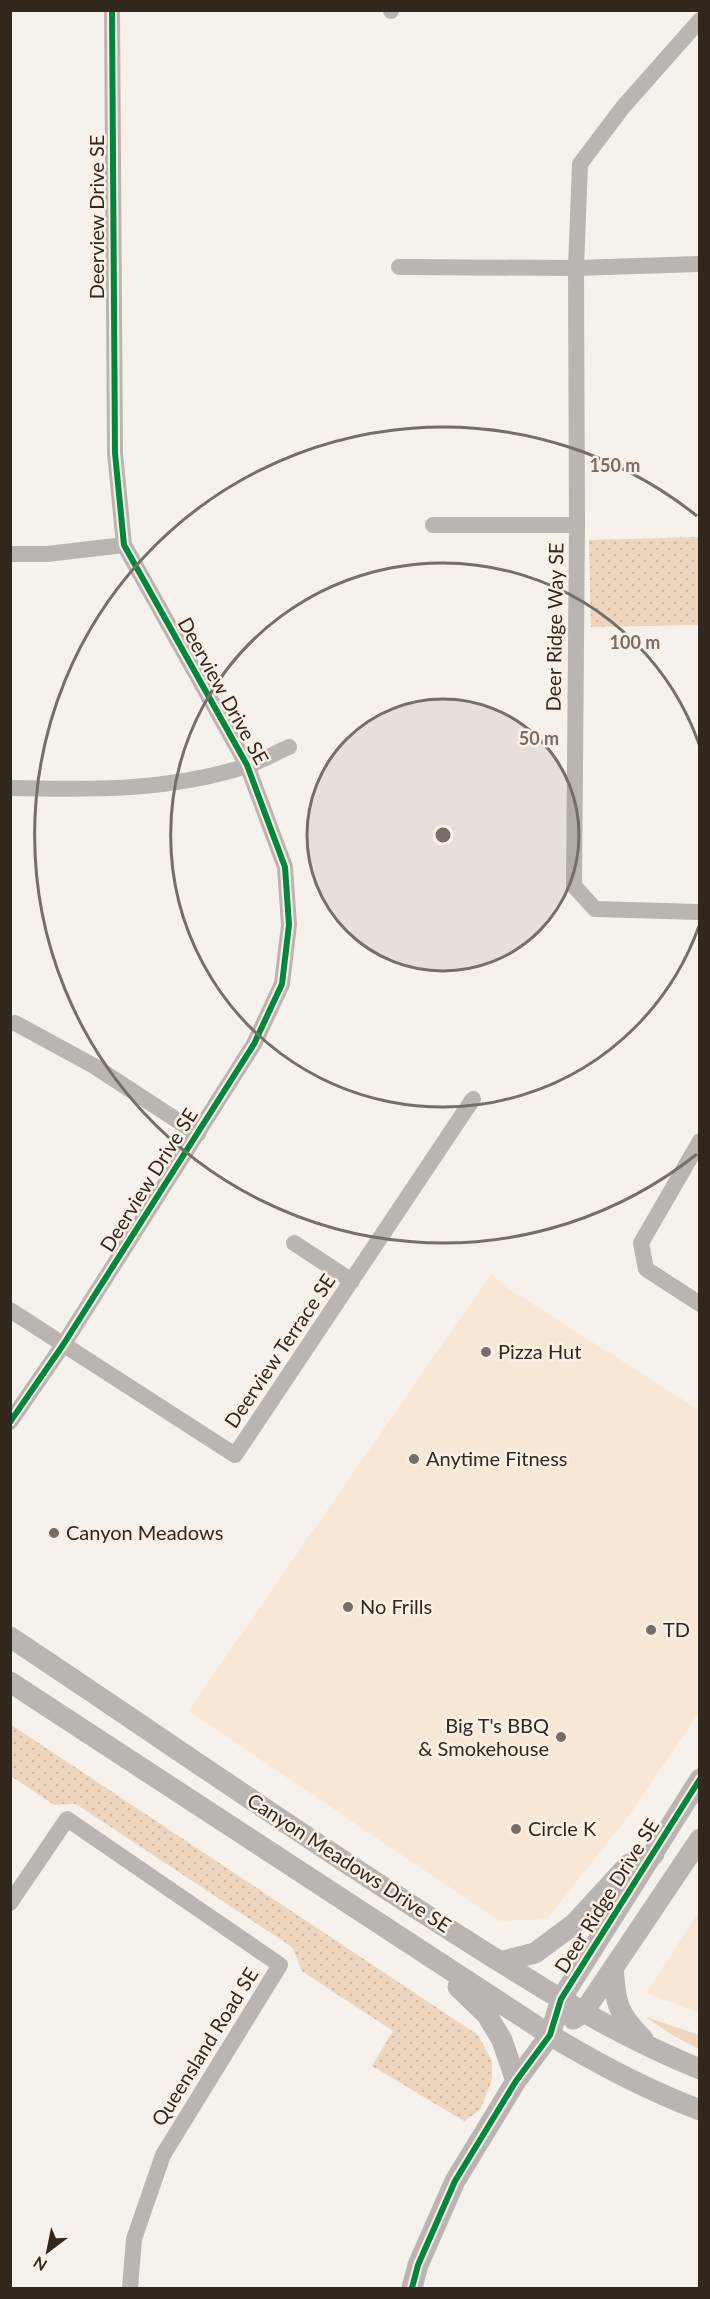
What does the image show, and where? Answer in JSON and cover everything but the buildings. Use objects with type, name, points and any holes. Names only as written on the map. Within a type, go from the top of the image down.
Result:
[{"type":"street","name":"Deerview Drive SE","points":[[10,1422],[63,1345],[254,1044],[282,984],[289,925],[285,867],[248,765],[124,544],[115,453],[112,10]]},
{"type":"street","name":"Deer Ridge Way SE","points":[[699,20],[623,107],[580,164],[576,268],[577,525],[574,886],[595,909],[699,912]]},
{"type":"street","points":[[399,267],[576,268],[699,264]]},
{"type":"street","points":[[433,525],[577,525]]},
{"type":"street","points":[[10,554],[47,554],[124,544]]},
{"type":"street","name":"Deerview Drive SE","points":[[248,765],[289,747]]},
{"type":"street","points":[[10,788],[123,789],[175,783],[248,765]]},
{"type":"street","points":[[15,1023],[94,1066],[198,1134]]},
{"type":"street","name":"Deerview Terrace SE","points":[[63,1345],[236,1455],[473,1099]]},
{"type":"street","points":[[699,1141],[641,1243],[646,1269],[699,1304]]},
{"type":"street","points":[[294,1243],[352,1281]]},
{"type":"street","points":[[10,1310],[63,1345]]},
{"type":"street","name":"Canyon Meadows Drive SE","points":[[10,1637],[376,1883],[500,1962],[583,2013],[657,2052],[699,2069]]},
{"type":"street","name":"Canyon Meadows Drive SE","points":[[10,1682],[550,2035],[591,2060],[699,2110]]},
{"type":"street","name":"Deer Ridge Drive SE","points":[[550,2035],[561,1999],[699,1779]]},
{"type":"street","name":"Queensland Road SE","points":[[10,1903],[67,1819],[280,1965],[163,2155],[134,2240],[130,2289]]},
{"type":"street","points":[[412,2289],[418,2265],[455,2181],[516,2081],[550,2035],[583,2013],[699,1839]]},
{"type":"street","points":[[500,1962],[535,1953],[574,1924],[629,1864],[654,1854]]},
{"type":"street","points":[[408,1943],[488,2015],[501,2040],[516,2081]]},
{"type":"street","points":[[613,1968],[620,2012],[657,2052]]},
{"type":"shaded area","points":[[699,537],[699,625],[591,627],[589,540]]},
{"type":"shaded area","points":[[491,1274],[509,1289],[699,1410],[699,1712],[631,1813],[547,1919],[500,1921],[188,1711]]},
{"type":"shaded area","points":[[10,1724],[478,2035],[492,2061],[492,2080],[480,2110],[464,2121],[372,2066],[393,2031],[302,1971],[292,1947],[76,1804],[54,1805],[11,1776]]},
{"type":"shaded area","points":[[699,1911],[700,2013],[646,1993]]},
{"type":"shaded area","points":[[646,2017],[699,2035],[699,2049],[672,2035]]},
{"type":"cycle path","points":[[10,1422],[63,1345],[254,1044],[282,984],[289,925],[285,867],[247,765],[124,545],[115,453],[112,10]]},
{"type":"cycle path","points":[[412,2288],[418,2265],[455,2181],[516,2081],[550,2035],[561,1999],[700,1779]]},
{"type":"place","name":"Pizza Hut","points":[[486,1352]]},
{"type":"place","name":"Anytime Fitness","points":[[414,1459]]},
{"type":"place","name":"Canyon Meadows","points":[[54,1533]]},
{"type":"place","name":"No Frills","points":[[348,1607]]},
{"type":"place","name":"TD","points":[[651,1630]]},
{"type":"place","name":"Big T's BBQ & Smokehouse","points":[[561,1737]]},
{"type":"place","name":"Circle K","points":[[516,1829]]}]
